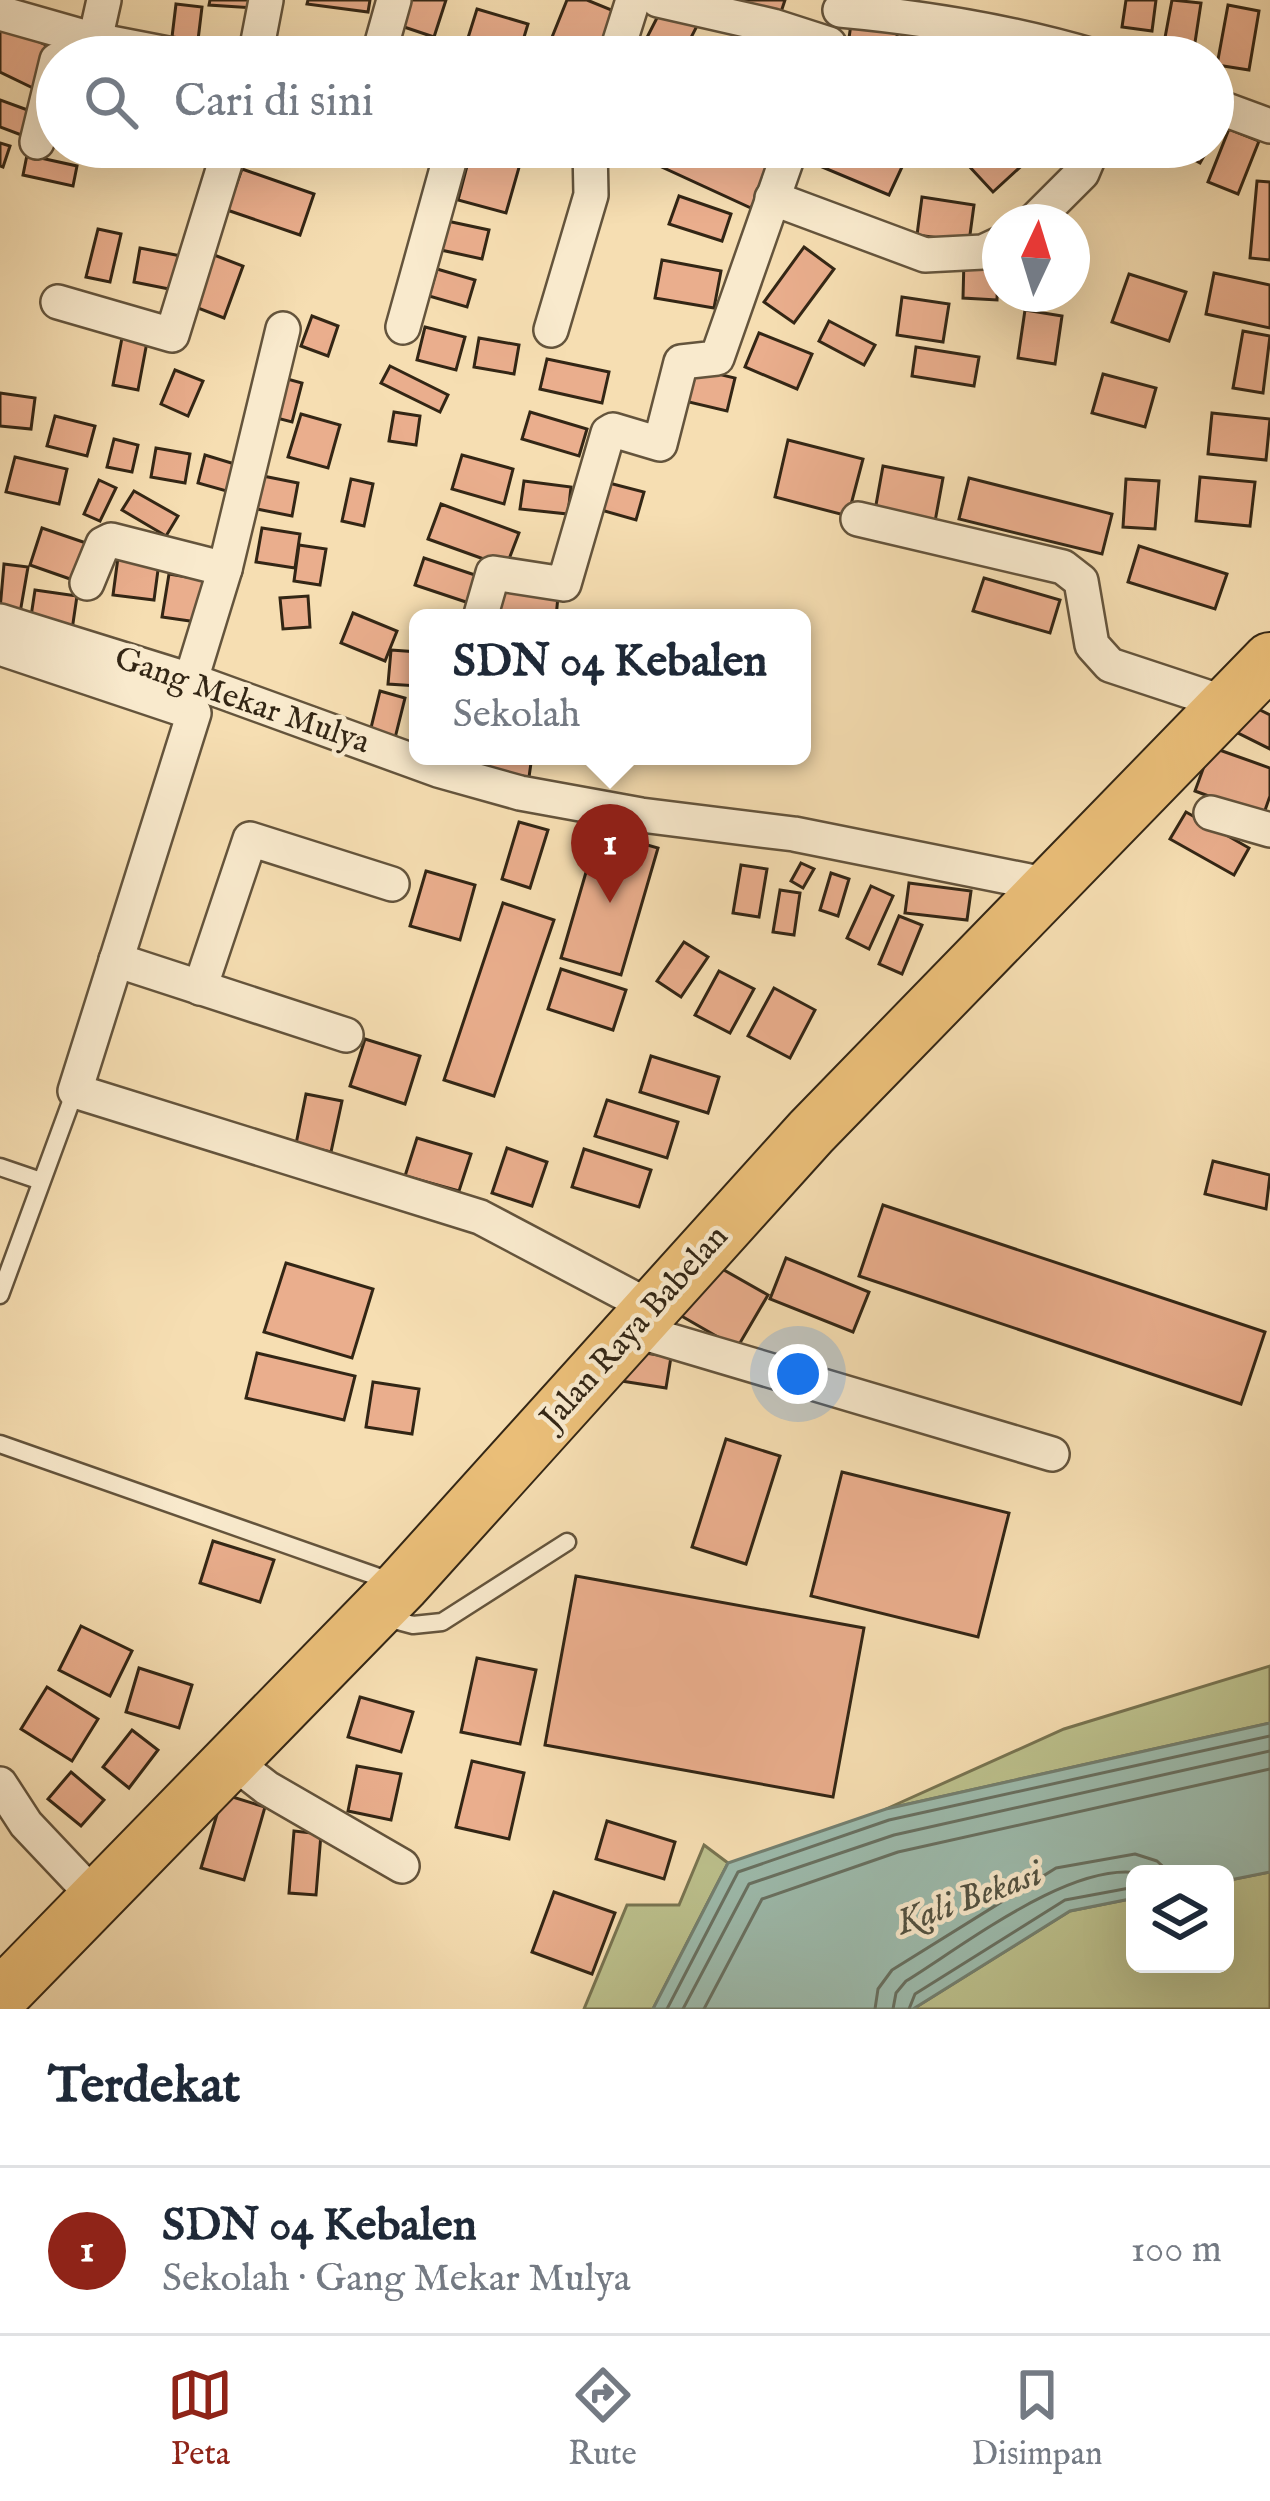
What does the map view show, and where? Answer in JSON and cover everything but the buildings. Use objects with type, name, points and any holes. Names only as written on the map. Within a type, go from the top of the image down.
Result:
[{"type":"main road","name":"Jalan Raya Babelan","points":[[0,1996],[388,1600],[811,1132],[1049,885],[1251,689]]},
{"type":"street","points":[[76,36],[104,0]]},
{"type":"street","points":[[259,36],[266,0]]},
{"type":"street","points":[[384,36],[394,0]]},
{"type":"street","points":[[621,36],[632,0]]},
{"type":"street","points":[[658,0],[773,26],[795,36]]},
{"type":"street","points":[[831,36],[842,5],[1024,36]]},
{"type":"street","points":[[0,13],[46,36]]},
{"type":"street","points":[[1234,113],[1270,126]]},
{"type":"street","points":[[58,302],[172,334],[223,168]]},
{"type":"street","points":[[403,327],[447,168]]},
{"type":"street","points":[[551,330],[591,195],[590,168]]},
{"type":"street","points":[[483,609],[493,573],[564,584],[608,433],[613,430],[660,444],[681,362],[717,358],[783,168]]},
{"type":"street","points":[[1051,204],[1084,168]]},
{"type":"street","points":[[772,198],[925,255],[982,252]]},
{"type":"street","points":[[283,329],[225,568],[186,694],[194,713],[75,1090],[480,1217],[644,1320],[1052,1454]]},
{"type":"street","points":[[858,519],[1063,567],[1082,581],[1096,653],[1110,665],[1251,689]]},
{"type":"street","points":[[87,583],[103,544],[111,540],[225,568]]},
{"type":"street","name":"Gang Mekar Mulya","points":[[0,621],[186,694],[409,755]]},
{"type":"street","points":[[0,648],[186,694]]},
{"type":"street","name":"Gang Mekar Mulya","points":[[445,765],[520,793],[641,815],[794,834],[1049,885]]},
{"type":"street","points":[[1211,813],[1270,830]]},
{"type":"street","points":[[200,988],[250,839],[392,884]]},
{"type":"street","points":[[116,960],[346,1035]]},
{"type":"street","points":[[231,1760],[267,1788],[402,1866]]},
{"type":"street","points":[[0,1784],[26,1824],[94,1898]]},
{"type":"lane","points":[[0,1295],[75,1090]]},
{"type":"lane","points":[[0,1167],[41,1181]]},
{"type":"lane","points":[[0,1444],[388,1600],[413,1625],[442,1622],[567,1542]]},
{"type":"green space","points":[[1270,1666],[1270,1723],[886,1809],[1064,1729]]},
{"type":"green space","points":[[704,1845],[728,1863],[653,2009],[584,2009],[627,1905],[679,1905]]},
{"type":"green space","points":[[1270,1872],[1270,2009],[913,2009],[1070,1911],[1126,1900],[1126,1973],[1234,1973],[1234,1879]]},
{"type":"water","name":"Kali Bekasi","points":[[1270,1723],[1270,1872],[1234,1879],[1234,1865],[1126,1865],[1126,1900],[1070,1911],[913,2009],[653,2009],[728,1863],[886,1809]]},
{"type":"place","name":"SDN 04 Kebalen","points":[[610,903]]}]
